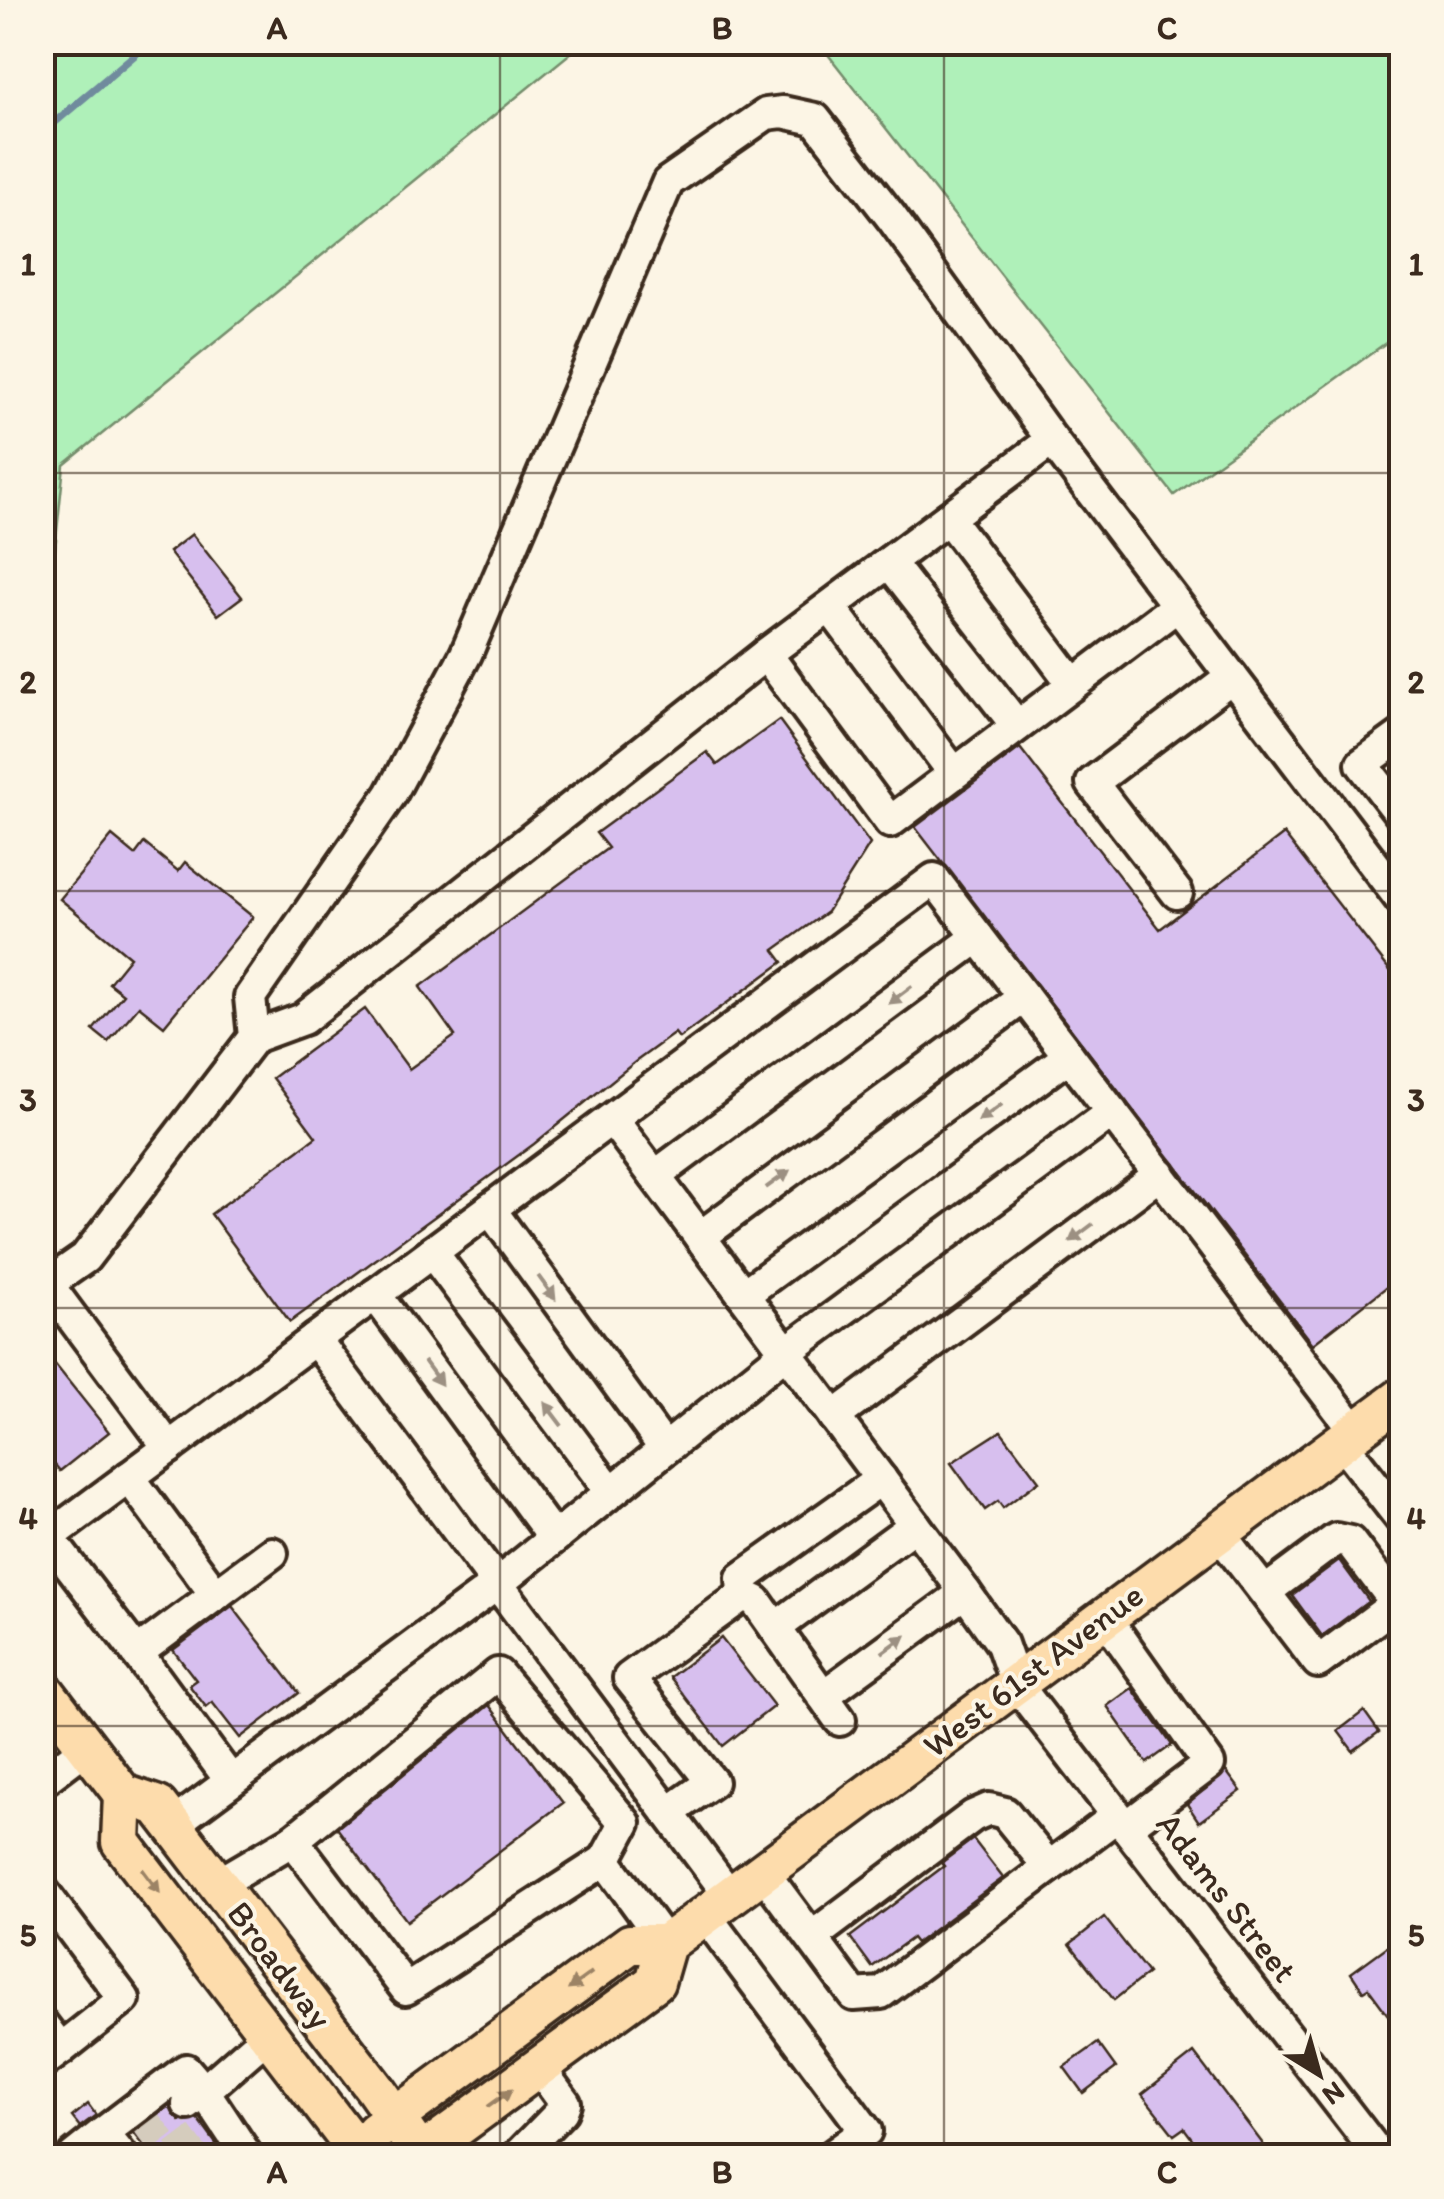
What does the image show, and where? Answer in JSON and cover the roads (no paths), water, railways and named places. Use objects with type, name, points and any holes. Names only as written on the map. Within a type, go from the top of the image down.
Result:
[{"type":"main road","name":"West 61st Avenue","points":[[353,2154],[395,2118],[630,1944],[666,1944],[1402,1397]]},
{"type":"main road","name":"Broadway","points":[[42,1688],[123,1794],[158,1806],[420,2156]]},
{"type":"main road","name":"Broadway","points":[[123,1794],[121,1842],[268,2034],[353,2154]]},
{"type":"main road","name":"West 61st Avenue","points":[[420,2156],[655,1982],[666,1944]]},
{"type":"street","points":[[254,1037],[250,997],[390,794],[466,654],[668,182],[766,114],[783,112],[816,118],[1052,440],[1402,901]]},
{"type":"street","points":[[169,1448],[44,1283],[85,1258],[254,1037],[303,1019],[766,654],[1052,440]]},
{"type":"street","points":[[948,518],[1073,684]]},
{"type":"street","points":[[890,562],[1017,726]]},
{"type":"street","points":[[766,654],[890,822],[1178,606]]},
{"type":"street","points":[[830,607],[954,773]]},
{"type":"street","points":[[1177,893],[1092,783],[1232,677]]},
{"type":"street","points":[[1402,735],[1362,764],[1402,816]]},
{"type":"street","points":[[230,1782],[44,1536],[169,1448],[934,879],[1160,1174],[1348,1437],[1402,1520]]},
{"type":"street","points":[[655,1176],[978,936]]},
{"type":"street","points":[[700,1237],[1024,997]]},
{"type":"street","points":[[743,1295],[1069,1056]]},
{"type":"street","points":[[172,1825],[498,1584],[786,1352],[1112,1112]]},
{"type":"street","name":"Adams Street","points":[[612,1119],[965,1592],[1002,1644],[1016,1684],[1380,2156]]},
{"type":"street","points":[[834,1417],[1160,1174]]},
{"type":"street","points":[[490,1209],[666,1449]]},
{"type":"street","points":[[432,1252],[612,1492]]},
{"type":"street","points":[[375,1294],[554,1538]]},
{"type":"street","points":[[315,1339],[668,1813],[718,1906],[866,2130],[832,2156]]},
{"type":"street","points":[[129,1477],[216,1595]]},
{"type":"street","points":[[743,1595],[742,1578],[881,1480]]},
{"type":"street","points":[[775,1628],[915,1525]]},
{"type":"street","points":[[1219,1533],[1265,1592]]},
{"type":"street","points":[[136,1654],[272,1554]]},
{"type":"street","points":[[743,1595],[756,1600],[831,1708],[965,1592]]},
{"type":"street","points":[[584,1700],[629,1678],[743,1595]]},
{"type":"street","points":[[763,1872],[854,1995],[881,1993],[1048,1867],[1209,1764],[1105,1617]]},
{"type":"street","points":[[218,1884],[293,1840],[498,1674],[625,1823],[605,1860],[406,1990],[293,1840]]},
{"type":"street","points":[[629,1678],[712,1782],[668,1813]]},
{"type":"street","points":[[42,1781],[87,1746]]},
{"type":"street","points":[[812,1937],[973,1816],[989,1810],[1005,1813],[1048,1867]]},
{"type":"street","points":[[605,1860],[666,1944]]},
{"type":"street","points":[[42,1890],[124,2000],[52,2056],[42,2024]]},
{"type":"street","points":[[196,2097],[268,2034]]},
{"type":"street","points":[[518,2156],[562,2111],[565,2103],[540,2068]]},
{"type":"street","points":[[74,2156],[122,2146],[186,2070],[196,2097],[216,2126],[247,2156]]},
{"type":"waterway","points":[[42,133],[150,42]]},
{"type":"tunnel","points":[[141,2140],[188,2104]]},
{"type":"tunnel","points":[[175,2156],[208,2131]]}]
